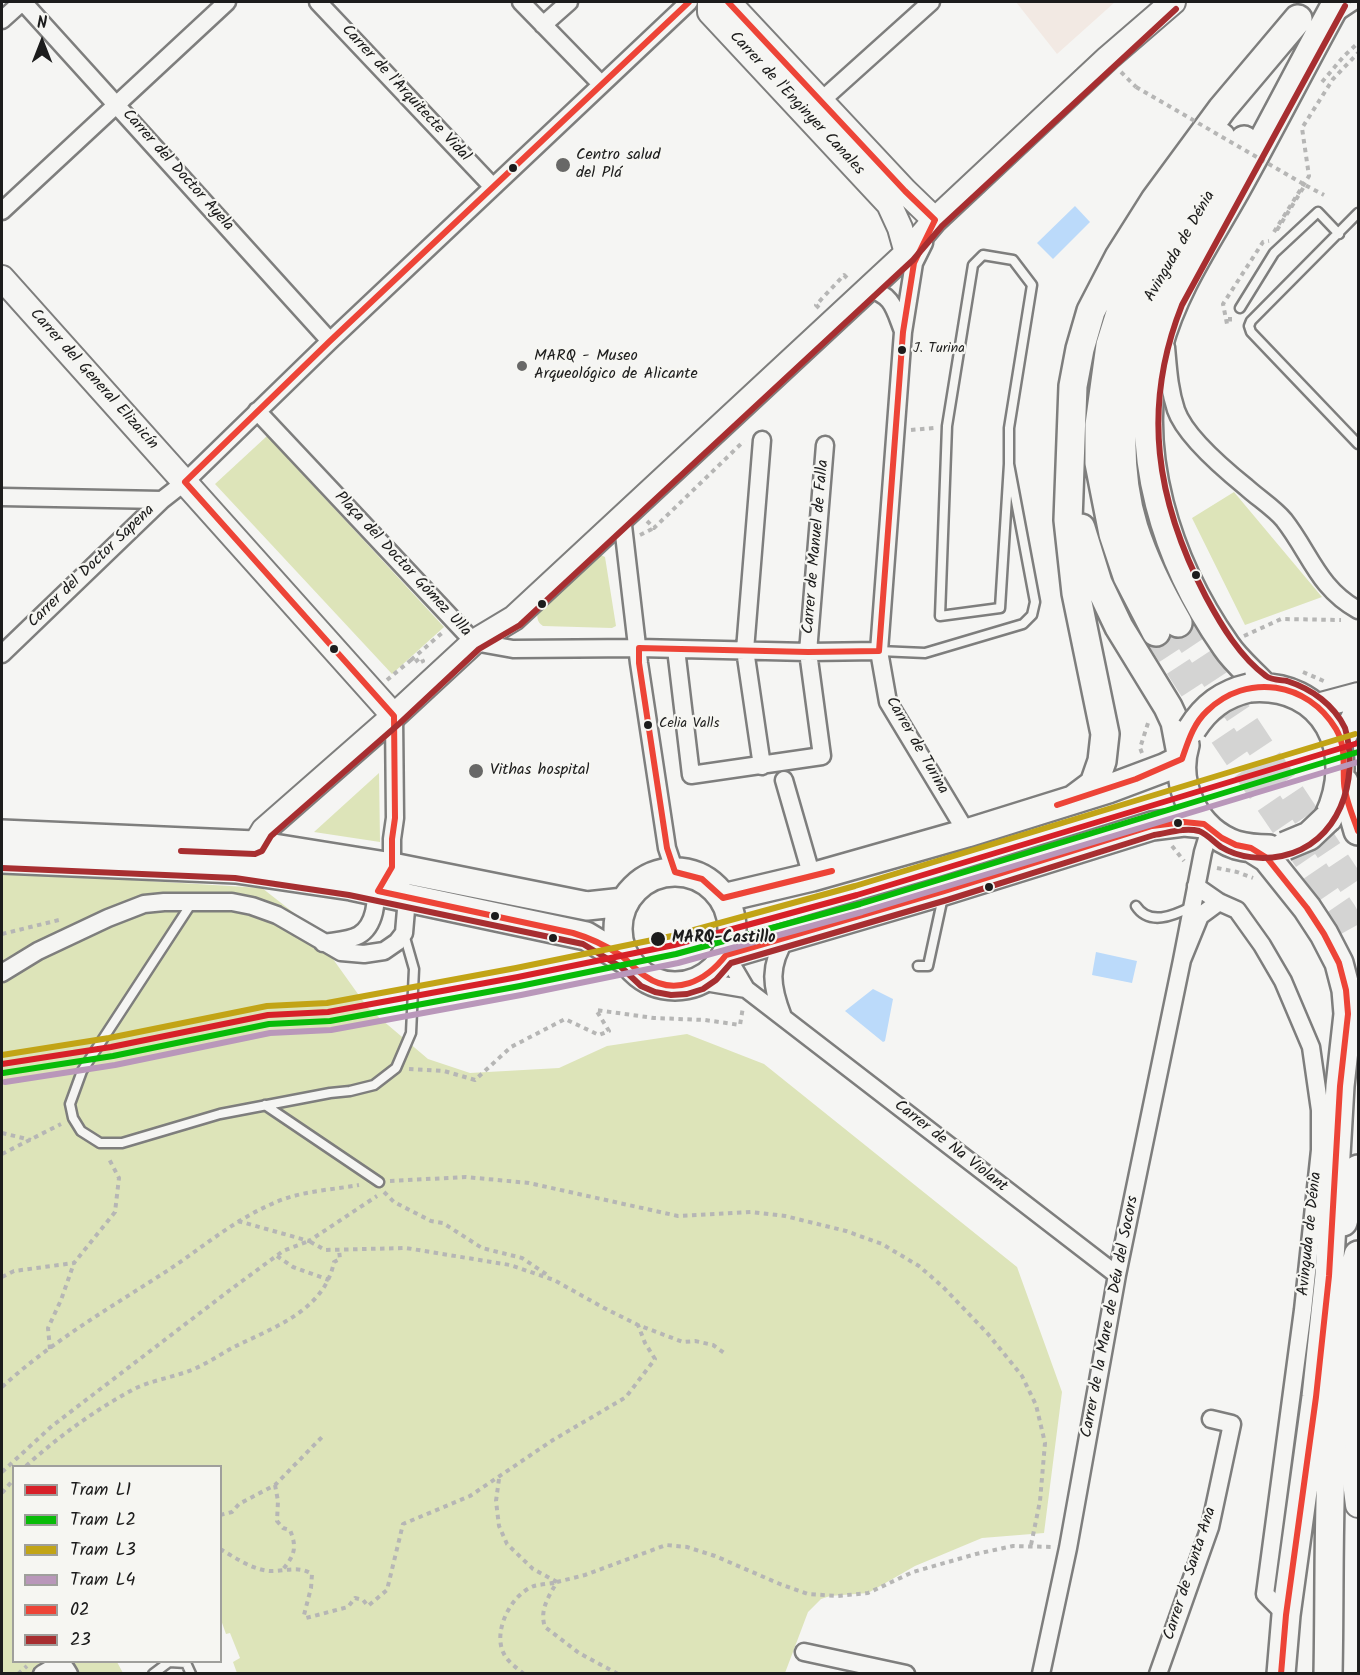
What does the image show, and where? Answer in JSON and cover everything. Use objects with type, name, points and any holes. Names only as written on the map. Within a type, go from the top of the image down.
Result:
[{"type":"main road","name":"Avinguda de Dénia","points":[[1311,15],[1153,244],[1125,297],[1110,345],[1099,425],[1099,463],[1113,534],[1127,576],[1167,627],[1134,527],[1124,478],[1123,441],[1130,361],[1139,328],[1153,292],[1177,249],[1269,100],[1337,2]]},
{"type":"main road","name":"Avinguda de Dénia","points":[[1074,799],[1094,784],[1102,761],[1105,734],[1076,593],[1068,520],[1073,386],[1080,349],[1091,311],[1119,256],[1179,166],[1222,109],[1311,15],[1337,2]]},
{"type":"main road","name":"Avinguda de Dénia","points":[[1256,687],[1227,647],[1193,590],[1174,552],[1160,506],[1150,444],[1150,407],[1158,347],[1168,316],[1185,276],[1243,178],[1311,15]]},
{"type":"main road","name":"Avinguda de Dénia","points":[[1069,462],[1085,543],[1098,583],[1119,627],[1168,707],[1175,722],[1182,759]]},
{"type":"main road","points":[[1256,687],[1282,688],[1301,695],[1324,696],[1341,742],[1345,768],[1341,795],[1328,818],[1309,836],[1285,846],[1268,849],[1236,844],[1207,826],[1195,812],[1186,793],[1182,773],[1182,759],[1192,729],[1202,714],[1215,702],[1237,691],[1256,687]]},
{"type":"main road","points":[[723,898],[812,877],[967,833],[1150,774],[1182,759]]},
{"type":"main road","points":[[1344,782],[1359,831]]},
{"type":"main road","points":[[726,955],[944,891],[1152,826],[1184,822],[1207,826]]},
{"type":"main road","points":[[2,834],[255,845],[392,867],[587,906],[624,902]]},
{"type":"main road","name":"Avinguda de Dénia","points":[[1251,848],[1267,858],[1307,908],[1339,963],[1346,990],[1348,1014],[1340,1086],[1329,1276],[1316,1397],[1286,1615],[1281,1674]]},
{"type":"main road","points":[[2,859],[236,869],[378,891],[586,936],[626,960],[646,978],[658,984],[672,986],[699,981],[710,974],[726,955],[732,936],[731,916],[723,898],[714,887],[689,873],[662,873],[645,880],[631,892],[619,916],[617,931],[626,960]]},
{"type":"main road","name":"Avinguda de Dénia","points":[[1329,1276],[1359,1169]]},
{"type":"main road","points":[[1328,1674],[1331,1444],[1345,1321],[1359,1255]]},
{"type":"street","points":[[2,20],[23,2]]},
{"type":"street","name":"Carrer del Doctor Ayela","points":[[23,2],[330,341]]},
{"type":"street","points":[[2,211],[227,2]]},
{"type":"street","name":"Carrer de l'Arquitecte Vidal","points":[[318,2],[493,187]]},
{"type":"street","points":[[521,2],[601,84]]},
{"type":"street","points":[[543,25],[569,2]]},
{"type":"street","points":[[2,973],[38,951],[108,918],[135,907],[154,903],[232,902],[252,906],[277,915],[341,952],[364,954],[384,951],[397,942],[404,933],[407,898],[392,867],[395,818],[394,716],[185,482],[330,341],[689,2]]},
{"type":"street","name":"Carrer de l'Enginyer Canales","points":[[710,2],[710,12],[889,204],[900,228],[907,253]]},
{"type":"street","name":"Carrer de l'Enginyer Canales","points":[[728,2],[822,100],[904,191],[935,220]]},
{"type":"street","points":[[822,100],[931,2]]},
{"type":"street","points":[[474,642],[514,618],[907,253],[935,220],[1170,3]]},
{"type":"street","name":"Carrer de l'Enginyer Canales","points":[[889,204],[913,217],[935,220]]},
{"type":"street","name":"Carrer de Turina","points":[[935,220],[914,263],[903,332],[879,651],[888,702],[967,833]]},
{"type":"street","name":"Carrer del General Elizaicín","points":[[2,278],[185,482]]},
{"type":"street","name":"Carrer de Turina","points":[[867,288],[880,292],[892,301],[903,332]]},
{"type":"street","points":[[1168,316],[1166,338],[1168,380],[1177,412],[1201,447],[1282,518],[1300,542],[1315,571],[1347,604],[1353,615]]},
{"type":"street","name":"Plaça del Doctor Gómez Ulla","points":[[255,845],[264,830],[474,642],[257,411]]},
{"type":"street","points":[[676,649],[691,775],[762,766],[745,650],[762,440]]},
{"type":"street","name":"Carrer de Manuel de Falla","points":[[762,766],[822,756],[808,652],[825,445]]},
{"type":"street","name":"Carrer del Doctor Sapena","points":[[2,654],[162,500],[185,482]]},
{"type":"street","points":[[2,497],[162,500]]},
{"type":"street","points":[[627,512],[639,663],[667,848],[675,872]]},
{"type":"street","points":[[474,642],[513,649],[879,651]]},
{"type":"street","points":[[1324,696],[1359,695]]},
{"type":"street","points":[[1341,742],[1359,710]]},
{"type":"street","points":[[784,780],[812,877]]},
{"type":"street","name":"Carrer de la Mare de Déu del Socors","points":[[1041,1674],[1068,1548],[1117,1275],[1182,960],[1207,826]]},
{"type":"street","points":[[255,845],[280,874]]},
{"type":"street","points":[[323,943],[351,939],[363,933],[370,924],[378,891],[392,867]]},
{"type":"street","name":"Avinguda de Dénia","points":[[1196,886],[1219,902],[1237,910],[1262,945],[1283,981],[1311,1047],[1320,1110],[1320,1150],[1304,1310],[1265,1594],[1286,1615]]},
{"type":"street","name":"Carrer de la Mare de Déu del Socors","points":[[1182,960],[1200,916],[1219,902]]},
{"type":"street","points":[[784,1018],[772,984],[777,957],[787,937]]},
{"type":"street","name":"Carrer de Na Violant","points":[[726,955],[746,988],[1117,1275]]},
{"type":"street","name":"Carrer de Na Violant","points":[[699,981],[746,988]]},
{"type":"street","points":[[1345,1321],[1352,1353],[1351,1451],[1359,1505]]},
{"type":"street","name":"Carrer de Santa Ana","points":[[1158,1674],[1210,1527],[1232,1424],[1211,1419]]},
{"type":"street","points":[[804,1652],[906,1674]]},
{"type":"street","points":[[42,1674],[56,1666],[66,1669],[69,1674]]},
{"type":"lane","points":[[1311,15],[1359,3]]},
{"type":"lane","points":[[1240,308],[1274,253],[1317,212],[1339,234]]},
{"type":"lane","points":[[1359,213],[1251,321],[1249,326],[1251,332],[1359,444]]},
{"type":"lane","points":[[983,255],[1013,260],[1032,285],[1009,428],[1009,464],[1000,608],[940,616],[947,426],[973,265],[983,255]]},
{"type":"lane","points":[[879,651],[925,653],[1023,624],[1032,615],[1035,602],[1009,464]]},
{"type":"lane","points":[[918,966],[928,966],[944,891]]},
{"type":"lane","points":[[194,901],[82,1071],[70,1104],[73,1118],[81,1131],[100,1143],[122,1143],[220,1114],[374,1085],[396,1068],[411,1033],[414,969],[404,933]]},
{"type":"lane","points":[[1136,906],[1144,916],[1150,919],[1171,915],[1192,907]]},
{"type":"lane","points":[[266,1105],[379,1182]]},
{"type":"lane","points":[[153,1674],[168,1663]]},
{"type":"path","points":[[1230,322],[1225,322],[1223,304],[1263,242],[1269,241],[1310,176],[1302,132],[1304,124],[1333,79],[1359,53]]},
{"type":"path","points":[[1136,87],[1323,195]]},
{"type":"path","points":[[896,432],[947,426]]},
{"type":"path","points":[[640,535],[654,528],[744,441]]},
{"type":"path","points":[[627,512],[654,528]]},
{"type":"path","points":[[1242,637],[1281,619],[1353,615]]},
{"type":"path","points":[[373,692],[413,661],[455,622]]},
{"type":"path","points":[[1237,628],[1250,645]]},
{"type":"path","points":[[1301,671],[1311,674],[1324,696]]},
{"type":"path","points":[[1150,774],[1140,748],[1158,691]]},
{"type":"path","points":[[1167,824],[1171,845],[1186,863],[1237,872],[1259,880]]},
{"type":"path","points":[[396,1068],[444,1071],[475,1080],[511,1047],[565,1019],[599,1035],[609,1031],[596,1010],[654,1018],[740,1024],[746,988]]},
{"type":"path","points":[[2,1154],[73,1118]]},
{"type":"path","points":[[2,1133],[32,1140]]},
{"type":"path","points":[[50,1348],[48,1328],[74,1263],[115,1212],[120,1178],[100,1143]]},
{"type":"path","points":[[2,1387],[50,1348],[238,1221],[276,1202],[306,1194],[379,1182],[466,1177],[529,1183],[678,1216],[751,1212],[785,1216],[846,1231],[882,1244],[919,1266],[943,1287],[1004,1351],[1022,1376],[1036,1405],[1045,1443],[1040,1501],[1031,1545],[976,1554],[913,1572],[868,1593],[838,1596],[808,1594],[715,1556],[687,1547],[666,1545],[585,1575],[532,1587],[516,1600],[507,1610],[500,1630],[503,1653],[524,1674]]},
{"type":"path","points":[[2,1472],[52,1426],[283,1251],[309,1241],[377,1196],[379,1182]]},
{"type":"path","points":[[379,1182],[384,1192],[394,1202],[431,1221],[442,1223],[482,1248],[522,1258],[554,1280],[638,1325],[683,1342],[695,1341],[713,1345],[727,1355]]},
{"type":"path","points":[[238,1221],[309,1241],[325,1250],[406,1248],[510,1265],[554,1280]]},
{"type":"path","points":[[28,1465],[51,1443],[135,1388],[196,1368],[276,1327],[308,1307],[329,1280],[334,1262],[340,1259],[339,1250]]},
{"type":"path","points":[[277,1256],[293,1268],[329,1280]]},
{"type":"path","points":[[2,1277],[14,1271],[74,1263]]},
{"type":"path","points":[[222,1550],[254,1568],[271,1572],[282,1569],[306,1570],[312,1574],[304,1615],[306,1618],[348,1607],[355,1598],[363,1600],[368,1606],[387,1590],[403,1524],[470,1496],[553,1440],[626,1397],[655,1359],[638,1325]]},
{"type":"path","points":[[222,1514],[232,1512],[239,1504],[275,1485],[324,1435]]},
{"type":"path","points":[[499,1478],[496,1501],[499,1526],[507,1544],[533,1569],[557,1582]]},
{"type":"path","points":[[2,1493],[12,1481]]},
{"type":"path","points":[[275,1485],[278,1521],[283,1528],[290,1530],[295,1548],[292,1558],[282,1569]]},
{"type":"path","points":[[557,1582],[542,1615],[545,1627],[579,1653],[618,1674]]},
{"type":"shaded area","points":[[1016,2],[1115,2],[1057,54]]},
{"type":"green space","points":[[267,436],[444,627],[392,674],[215,484]]},
{"type":"green space","points":[[1234,492],[1322,597],[1245,625],[1192,518]]},
{"type":"green space","points":[[599,554],[605,557],[616,626],[612,628],[543,626],[539,622],[538,609]]},
{"type":"green space","points":[[379,773],[380,842],[314,832]]},
{"type":"green space","points":[[2,872],[262,888],[308,924],[368,1008],[428,1059],[470,1073],[559,1068],[607,1046],[687,1034],[764,1064],[1017,1267],[1062,1392],[1044,1533],[982,1538],[915,1566],[868,1593],[830,1596],[821,1599],[808,1612],[785,1673],[237,1673],[233,1662],[240,1658],[230,1633],[226,1634],[222,1623],[222,1465],[12,1465],[12,1663],[118,1663],[123,1673],[2,1673]]},
{"type":"water","points":[[1075,206],[1090,222],[1053,259],[1037,243]]},
{"type":"water","points":[[1096,952],[1137,961],[1132,983],[1092,975]]},
{"type":"water","points":[[873,989],[893,999],[883,1042],[845,1011]]},
{"type":"tunnel","points":[[1178,623],[1358,894]]},
{"type":"tunnel","points":[[1156,632],[1343,912],[1358,939]]},
{"type":"tram line","name":"L3","points":[[2,1055],[109,1038],[267,1006],[327,1003],[672,936],[855,886],[1355,734]]},
{"type":"tram line","name":"L1","points":[[2,1064],[111,1047],[268,1015],[328,1012],[674,945],[857,895],[1358,743]]},
{"type":"tram line","name":"L2","points":[[3,1073],[113,1056],[269,1024],[330,1021],[676,954],[860,904],[1358,752]]},
{"type":"tram line","name":"L4","points":[[5,1082],[115,1065],[270,1033],[331,1030],[678,963],[862,912],[1358,762]]},
{"type":"transit line","name":"02","points":[[689,2],[330,341],[185,482],[394,716],[395,818],[392,867],[378,891],[573,933],[614,951],[641,974],[656,982],[679,985],[699,979],[726,955],[944,891],[1152,826],[1184,822],[1204,824],[1222,838],[1236,845],[1251,848],[1267,858],[1307,908],[1324,934],[1339,963],[1346,990],[1348,1014],[1340,1086],[1329,1276],[1316,1397],[1286,1615],[1281,1674]]},
{"type":"transit line","name":"02","points":[[728,2],[935,220],[914,263],[903,332],[879,651],[808,652],[639,648],[639,663],[667,848],[675,872],[702,879],[723,898],[832,871]]},
{"type":"transit line","name":"23","points":[[2,868],[235,878],[349,895],[583,944],[621,967],[641,986],[671,995],[687,994],[703,989],[716,980],[731,963],[947,900],[1154,835],[1182,830],[1199,831],[1228,851],[1259,858],[1282,856],[1302,849],[1318,838],[1331,824],[1347,788],[1350,768],[1345,728],[1335,712],[1313,693],[1287,681],[1268,677],[1257,668],[1232,640],[1218,618],[1189,561],[1175,525],[1160,454],[1158,417],[1161,381],[1169,343],[1182,305],[1345,6]]},
{"type":"transit line","name":"23","points":[[181,851],[255,854],[262,851],[271,836],[400,723],[479,649],[520,625],[913,260],[942,226],[1176,9]]},
{"type":"transit line","name":"02","points":[[1057,805],[1136,779],[1182,759],[1198,722],[1207,711],[1223,699],[1240,691],[1258,687],[1276,688],[1293,692],[1310,701],[1324,713],[1336,729],[1343,749],[1346,795],[1358,831]]},
{"type":"place","name":"Centro salud del Plá","points":[[563,165]]},
{"type":"place","name":"J. Turina","points":[[902,350]]},
{"type":"place","name":"MARQ - Museo Arqueológico de Alicante","points":[[522,366]]},
{"type":"place","name":"Celia Valls","points":[[648,725]]},
{"type":"place","name":"Vithas hospital","points":[[476,771]]},
{"type":"place","name":"MARQ-Castillo","points":[[658,939]]}]
